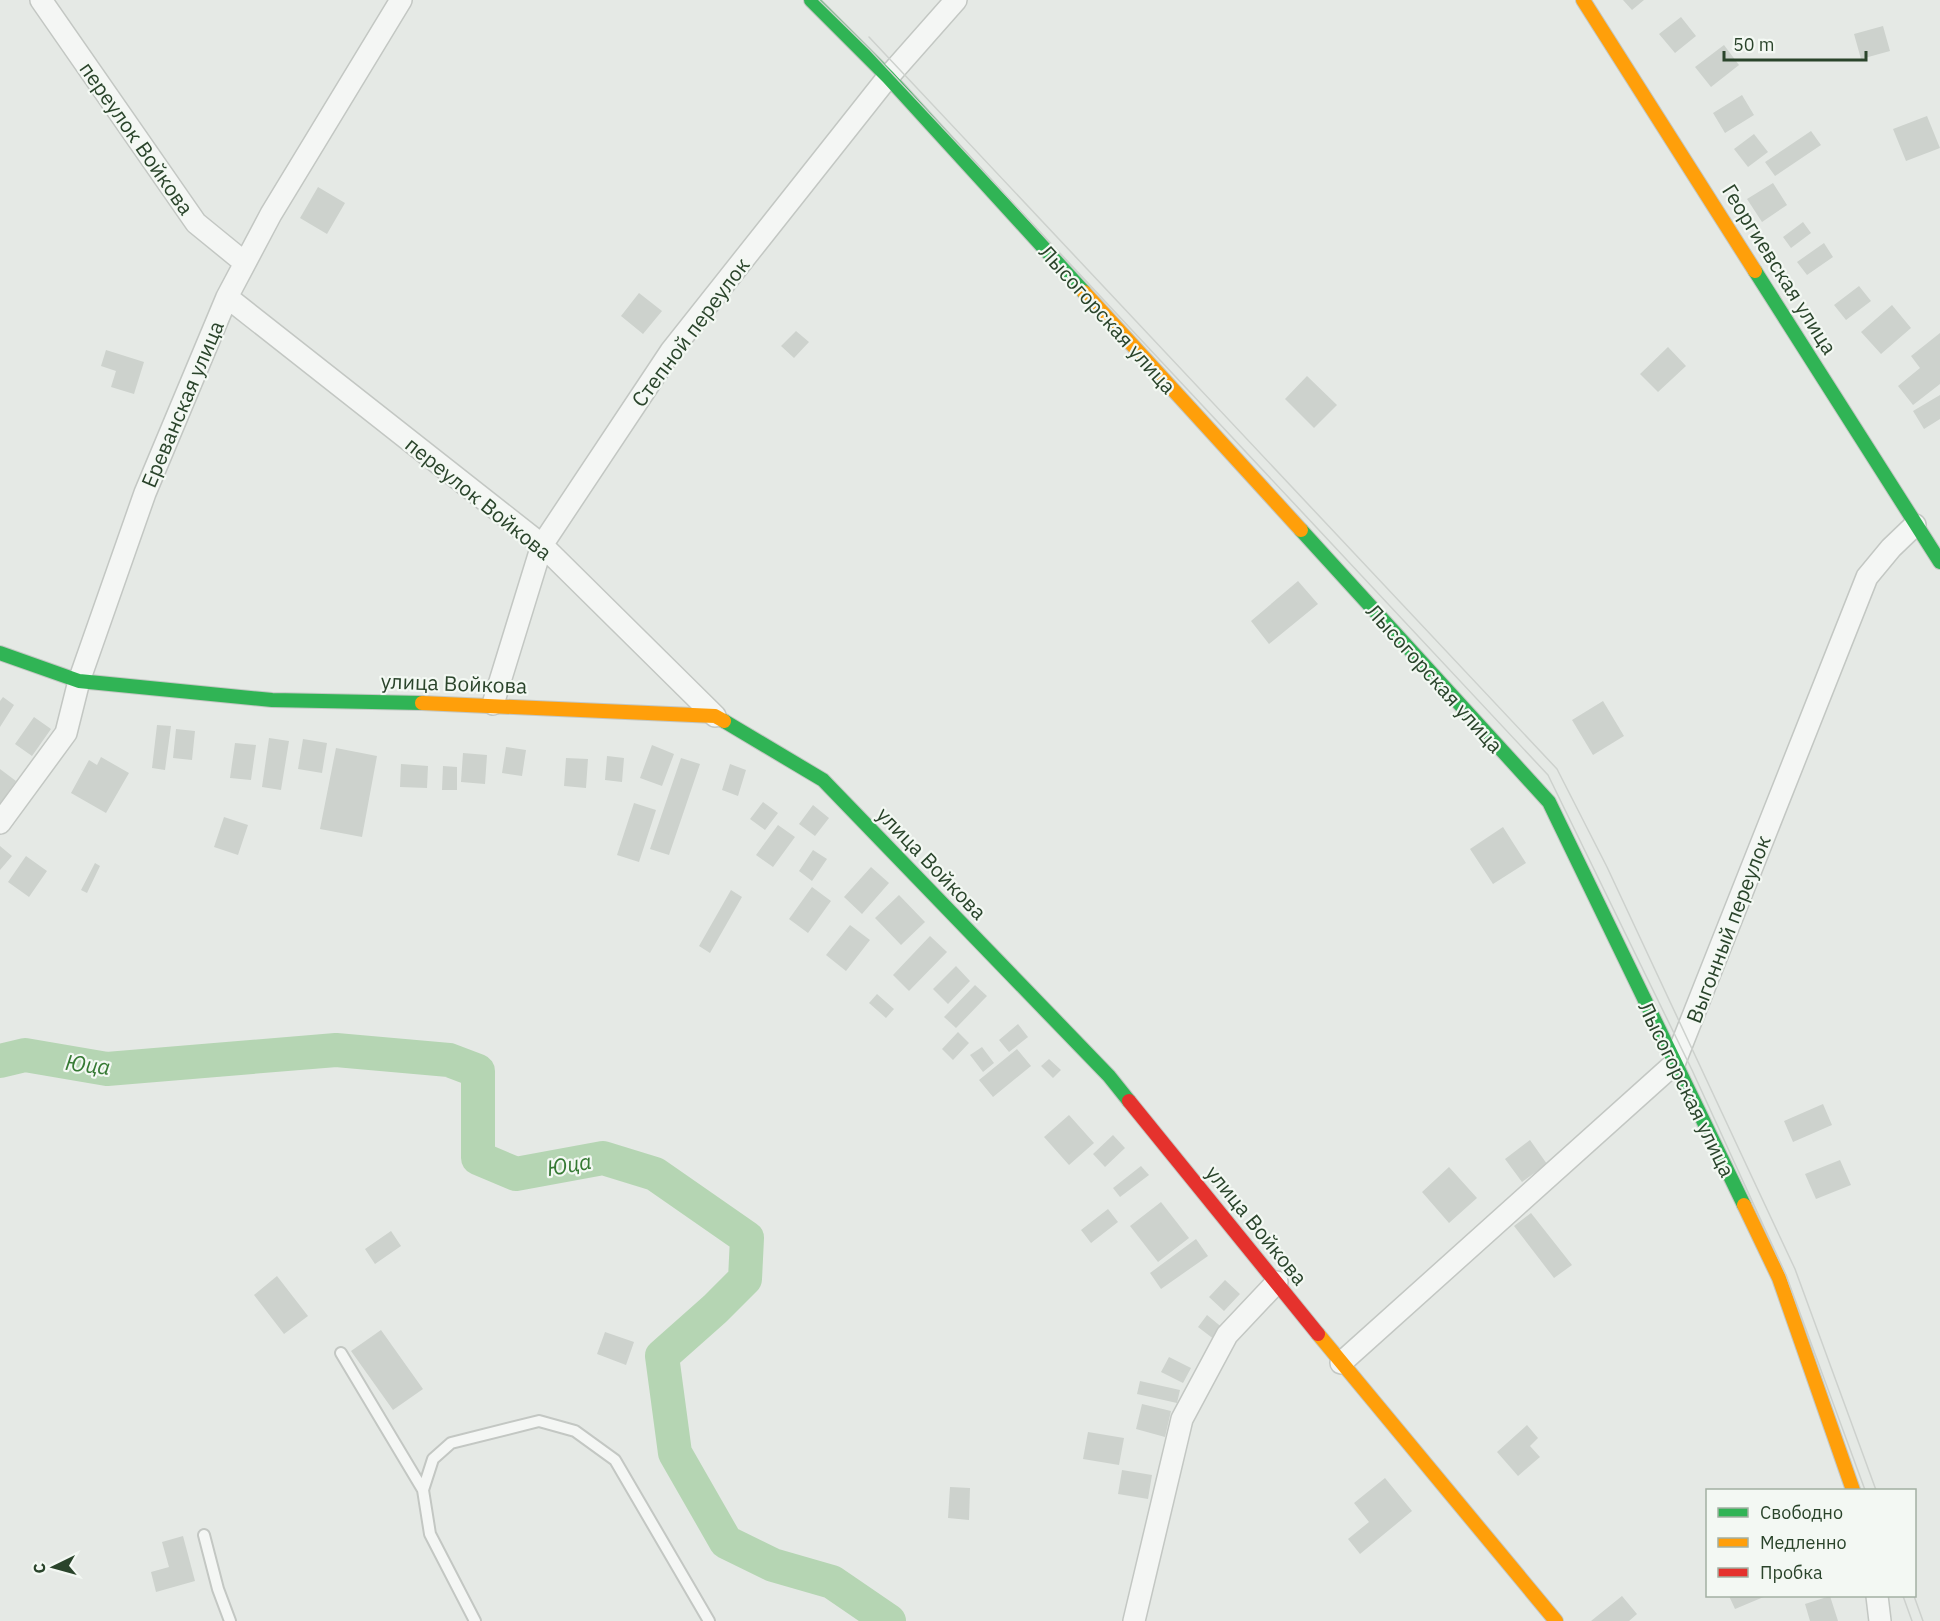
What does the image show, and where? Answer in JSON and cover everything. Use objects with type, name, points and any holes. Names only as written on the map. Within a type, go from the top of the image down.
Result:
[{"type":"street","name":"переулок Войкова","points":[[41,0],[196,223],[245,263]]},
{"type":"street","name":"Ереванская улица","points":[[0,823],[66,734],[79,681],[145,493],[227,297],[271,214],[401,0]]},
{"type":"street","name":"Лысогорская улица","points":[[811,0],[888,77],[1549,802],[1779,1278],[1852,1489]]},
{"type":"street","name":"Степной переулок","points":[[493,704],[542,545],[671,351],[888,77],[956,0]]},
{"type":"street","name":"Георгиевская улица","points":[[1583,0],[1940,562]]},
{"type":"street","name":"переулок Войкова","points":[[227,297],[542,545],[715,716]]},
{"type":"street","name":"Выгонный переулок","points":[[1341,1363],[1674,1064],[1867,577],[1891,548],[1916,525]]},
{"type":"street","name":"улица Войкова","points":[[0,653],[79,681],[272,700],[493,704],[715,716],[823,780],[1109,1076],[1341,1363],[1556,1621]]},
{"type":"street","points":[[1134,1621],[1182,1419],[1227,1335],[1277,1282]]},
{"type":"street","points":[[1876,1597],[1880,1621]]},
{"type":"lane","points":[[341,1353],[423,1490],[430,1534],[475,1621]]},
{"type":"lane","points":[[423,1490],[433,1459],[451,1443],[539,1421],[575,1431],[615,1460],[709,1621]]},
{"type":"lane","points":[[204,1536],[218,1589],[230,1621]]},
{"type":"building","points":[[1623,0],[1644,0],[1632,10]]},
{"type":"building","points":[[1681,17],[1696,36],[1675,53],[1659,34]]},
{"type":"building","points":[[1883,26],[1890,51],[1861,59],[1854,34]]},
{"type":"building","points":[[1724,45],[1739,65],[1711,87],[1695,67]]},
{"type":"building","points":[[1742,95],[1754,115],[1725,133],[1713,113]]},
{"type":"building","points":[[1927,116],[1940,148],[1906,161],[1893,129]]},
{"type":"building","points":[[1811,131],[1821,145],[1775,176],[1765,162]]},
{"type":"building","points":[[1754,134],[1768,152],[1748,167],[1734,149]]},
{"type":"building","points":[[1773,183],[1787,205],[1762,222],[1747,199]]},
{"type":"building","points":[[318,187],[345,203],[327,234],[300,218]]},
{"type":"building","points":[[1803,222],[1811,233],[1791,248],[1783,237]]},
{"type":"building","points":[[1824,243],[1833,257],[1807,275],[1797,262]]},
{"type":"building","points":[[1859,286],[1871,301],[1846,320],[1834,305]]},
{"type":"building","points":[[639,293],[662,311],[643,334],[621,316]]},
{"type":"building","points":[[1892,305],[1911,328],[1881,354],[1861,332]]},
{"type":"building","points":[[796,331],[809,342],[794,358],[781,346]]},
{"type":"building","points":[[1940,333],[1940,384],[1913,405],[1898,386],[1920,368],[1911,356]]},
{"type":"building","points":[[1668,347],[1686,366],[1658,392],[1640,374]]},
{"type":"building","points":[[106,350],[144,362],[134,394],[111,387],[116,371],[101,366]]},
{"type":"building","points":[[1307,376],[1337,405],[1314,428],[1285,399]]},
{"type":"building","points":[[1940,395],[1940,419],[1924,429],[1913,411]]},
{"type":"building","points":[[1298,581],[1318,604],[1269,644],[1251,621]]},
{"type":"building","points":[[3,697],[14,705],[0,727],[0,701]]},
{"type":"building","points":[[1603,701],[1624,736],[1593,755],[1572,720]]},
{"type":"building","points":[[34,717],[51,729],[32,756],[15,744]]},
{"type":"building","points":[[157,725],[171,726],[165,770],[152,768]]},
{"type":"building","points":[[176,729],[195,731],[192,760],[173,758]]},
{"type":"building","points":[[269,738],[289,741],[281,790],[262,787]]},
{"type":"building","points":[[303,739],[327,743],[322,773],[298,769]]},
{"type":"building","points":[[235,743],[256,745],[251,780],[230,778]]},
{"type":"building","points":[[652,745],[674,754],[662,786],[640,778]]},
{"type":"building","points":[[506,747],[526,750],[522,776],[502,773]]},
{"type":"building","points":[[336,748],[377,756],[362,837],[320,829]]},
{"type":"building","points":[[463,753],[487,755],[485,784],[461,782]]},
{"type":"building","points":[[607,756],[624,758],[622,782],[605,780]]},
{"type":"building","points":[[101,757],[129,773],[106,813],[71,793],[89,760],[97,765]]},
{"type":"building","points":[[566,758],[588,759],[586,788],[564,786]]},
{"type":"building","points":[[681,758],[700,764],[669,855],[650,849]]},
{"type":"building","points":[[401,764],[428,766],[427,788],[400,787]]},
{"type":"building","points":[[730,764],[746,770],[738,796],[722,790]]},
{"type":"building","points":[[443,766],[457,767],[457,790],[442,790]]},
{"type":"building","points":[[0,769],[16,781],[0,804]]},
{"type":"building","points":[[763,802],[778,813],[765,830],[750,819]]},
{"type":"building","points":[[634,803],[656,810],[639,862],[617,855]]},
{"type":"building","points":[[813,805],[829,818],[815,836],[799,824]]},
{"type":"building","points":[[224,817],[248,825],[238,855],[214,847]]},
{"type":"building","points":[[778,825],[795,837],[773,867],[756,855]]},
{"type":"building","points":[[1503,827],[1526,863],[1493,884],[1470,849]]},
{"type":"building","points":[[0,846],[12,856],[0,870]]},
{"type":"building","points":[[813,850],[827,859],[812,881],[799,871]]},
{"type":"building","points":[[26,856],[47,871],[29,897],[8,882]]},
{"type":"building","points":[[95,863],[100,866],[87,893],[81,890]]},
{"type":"building","points":[[871,867],[889,883],[862,914],[844,897]]},
{"type":"building","points":[[812,887],[831,901],[808,933],[789,919]]},
{"type":"building","points":[[731,890],[742,897],[710,953],[699,946]]},
{"type":"building","points":[[899,895],[925,922],[901,945],[875,918]]},
{"type":"building","points":[[850,925],[870,940],[846,971],[826,955]]},
{"type":"building","points":[[930,936],[947,952],[909,991],[893,975]]},
{"type":"building","points":[[956,966],[970,981],[948,1004],[933,989]]},
{"type":"building","points":[[975,985],[987,996],[956,1028],[944,1017]]},
{"type":"building","points":[[877,994],[894,1009],[886,1018],[869,1003]]},
{"type":"building","points":[[1018,1024],[1028,1037],[1009,1052],[999,1040]]},
{"type":"building","points":[[958,1032],[969,1043],[953,1060],[942,1049]]},
{"type":"building","points":[[982,1047],[994,1063],[983,1072],[970,1055]]},
{"type":"building","points":[[1017,1049],[1031,1066],[993,1097],[979,1080]]},
{"type":"building","points":[[1049,1059],[1061,1070],[1053,1078],[1041,1066]]},
{"type":"building","points":[[1823,1104],[1832,1125],[1793,1142],[1784,1121]]},
{"type":"building","points":[[1069,1115],[1094,1143],[1069,1165],[1044,1137]]},
{"type":"building","points":[[1113,1135],[1125,1148],[1105,1167],[1093,1154]]},
{"type":"building","points":[[1530,1140],[1547,1164],[1522,1182],[1505,1159]]},
{"type":"building","points":[[1840,1160],[1851,1185],[1816,1199],[1805,1174]]},
{"type":"building","points":[[1141,1166],[1149,1175],[1120,1197],[1113,1188]]},
{"type":"building","points":[[1449,1167],[1477,1198],[1449,1223],[1422,1192]]},
{"type":"building","points":[[1161,1202],[1189,1238],[1158,1262],[1130,1226]]},
{"type":"building","points":[[1108,1209],[1118,1222],[1091,1243],[1081,1230]]},
{"type":"building","points":[[1531,1213],[1572,1265],[1554,1278],[1514,1226]]},
{"type":"building","points":[[391,1231],[401,1246],[375,1264],[365,1249]]},
{"type":"building","points":[[1196,1239],[1208,1256],[1161,1289],[1150,1273]]},
{"type":"building","points":[[277,1276],[308,1316],[284,1334],[254,1295]]},
{"type":"building","points":[[1225,1280],[1240,1294],[1224,1311],[1209,1297]]},
{"type":"building","points":[[1207,1315],[1224,1329],[1215,1340],[1198,1327]]},
{"type":"building","points":[[381,1330],[423,1389],[393,1410],[351,1351]]},
{"type":"building","points":[[605,1332],[634,1342],[626,1365],[597,1354]]},
{"type":"building","points":[[1169,1357],[1191,1368],[1183,1383],[1161,1372]]},
{"type":"building","points":[[1140,1381],[1180,1390],[1177,1403],[1137,1394]]},
{"type":"building","points":[[1142,1404],[1171,1411],[1165,1437],[1136,1429]]},
{"type":"building","points":[[1527,1425],[1538,1438],[1530,1446],[1540,1457],[1518,1476],[1497,1452]]},
{"type":"building","points":[[1088,1432],[1124,1438],[1119,1465],[1083,1459]]},
{"type":"building","points":[[1122,1470],[1152,1475],[1148,1499],[1118,1494]]},
{"type":"building","points":[[1385,1478],[1412,1511],[1360,1554],[1348,1539],[1369,1522],[1354,1503]]},
{"type":"building","points":[[950,1487],[970,1488],[969,1520],[948,1518]]},
{"type":"building","points":[[183,1536],[195,1581],[156,1592],[151,1572],[169,1567],[162,1542]]},
{"type":"building","points":[[1622,1596],[1637,1614],[1629,1621],[1591,1621]]},
{"type":"building","points":[[1729,1597],[1764,1597],[1735,1609]]},
{"type":"building","points":[[1830,1597],[1838,1621],[1810,1621],[1805,1604]]},
{"type":"waterway","name":"Юца","points":[[0,1061],[25,1055],[107,1069],[336,1050],[449,1060],[478,1071],[478,1158],[516,1174],[603,1158],[655,1174],[747,1238],[745,1279],[662,1356],[675,1453],[726,1542],[773,1565],[832,1582],[889,1621]]},
{"type":"tram line","points":[[819,0],[870,50],[1548,775],[1692,1070],[1786,1275],[1865,1489]]},
{"type":"tram line","points":[[869,37],[1557,769],[1607,867],[1795,1269],[1876,1489]]},
{"type":"tram line","points":[[1903,1597],[1912,1621]]},
{"type":"tram line","points":[[1914,1597],[1923,1621]]},
{"type":"traffic: fast","points":[[811,0],[888,77],[1084,292]]},
{"type":"traffic: fast","points":[[1755,271],[1940,562]]},
{"type":"traffic: fast","points":[[1301,530],[1549,802],[1744,1205]]},
{"type":"traffic: fast","points":[[0,653],[79,681],[272,700],[422,703]]},
{"type":"traffic: fast","points":[[724,721],[823,780],[1109,1076],[1129,1101]]},
{"type":"traffic: slow","points":[[1583,0],[1755,271]]},
{"type":"traffic: slow","points":[[1084,292],[1301,530]]},
{"type":"traffic: slow","points":[[422,703],[715,716],[724,721]]},
{"type":"traffic: slow","points":[[1744,1205],[1779,1278],[1853,1489]]},
{"type":"traffic: slow","points":[[1318,1334],[1556,1621]]},
{"type":"traffic: jam","points":[[1129,1101],[1318,1334]]}]
